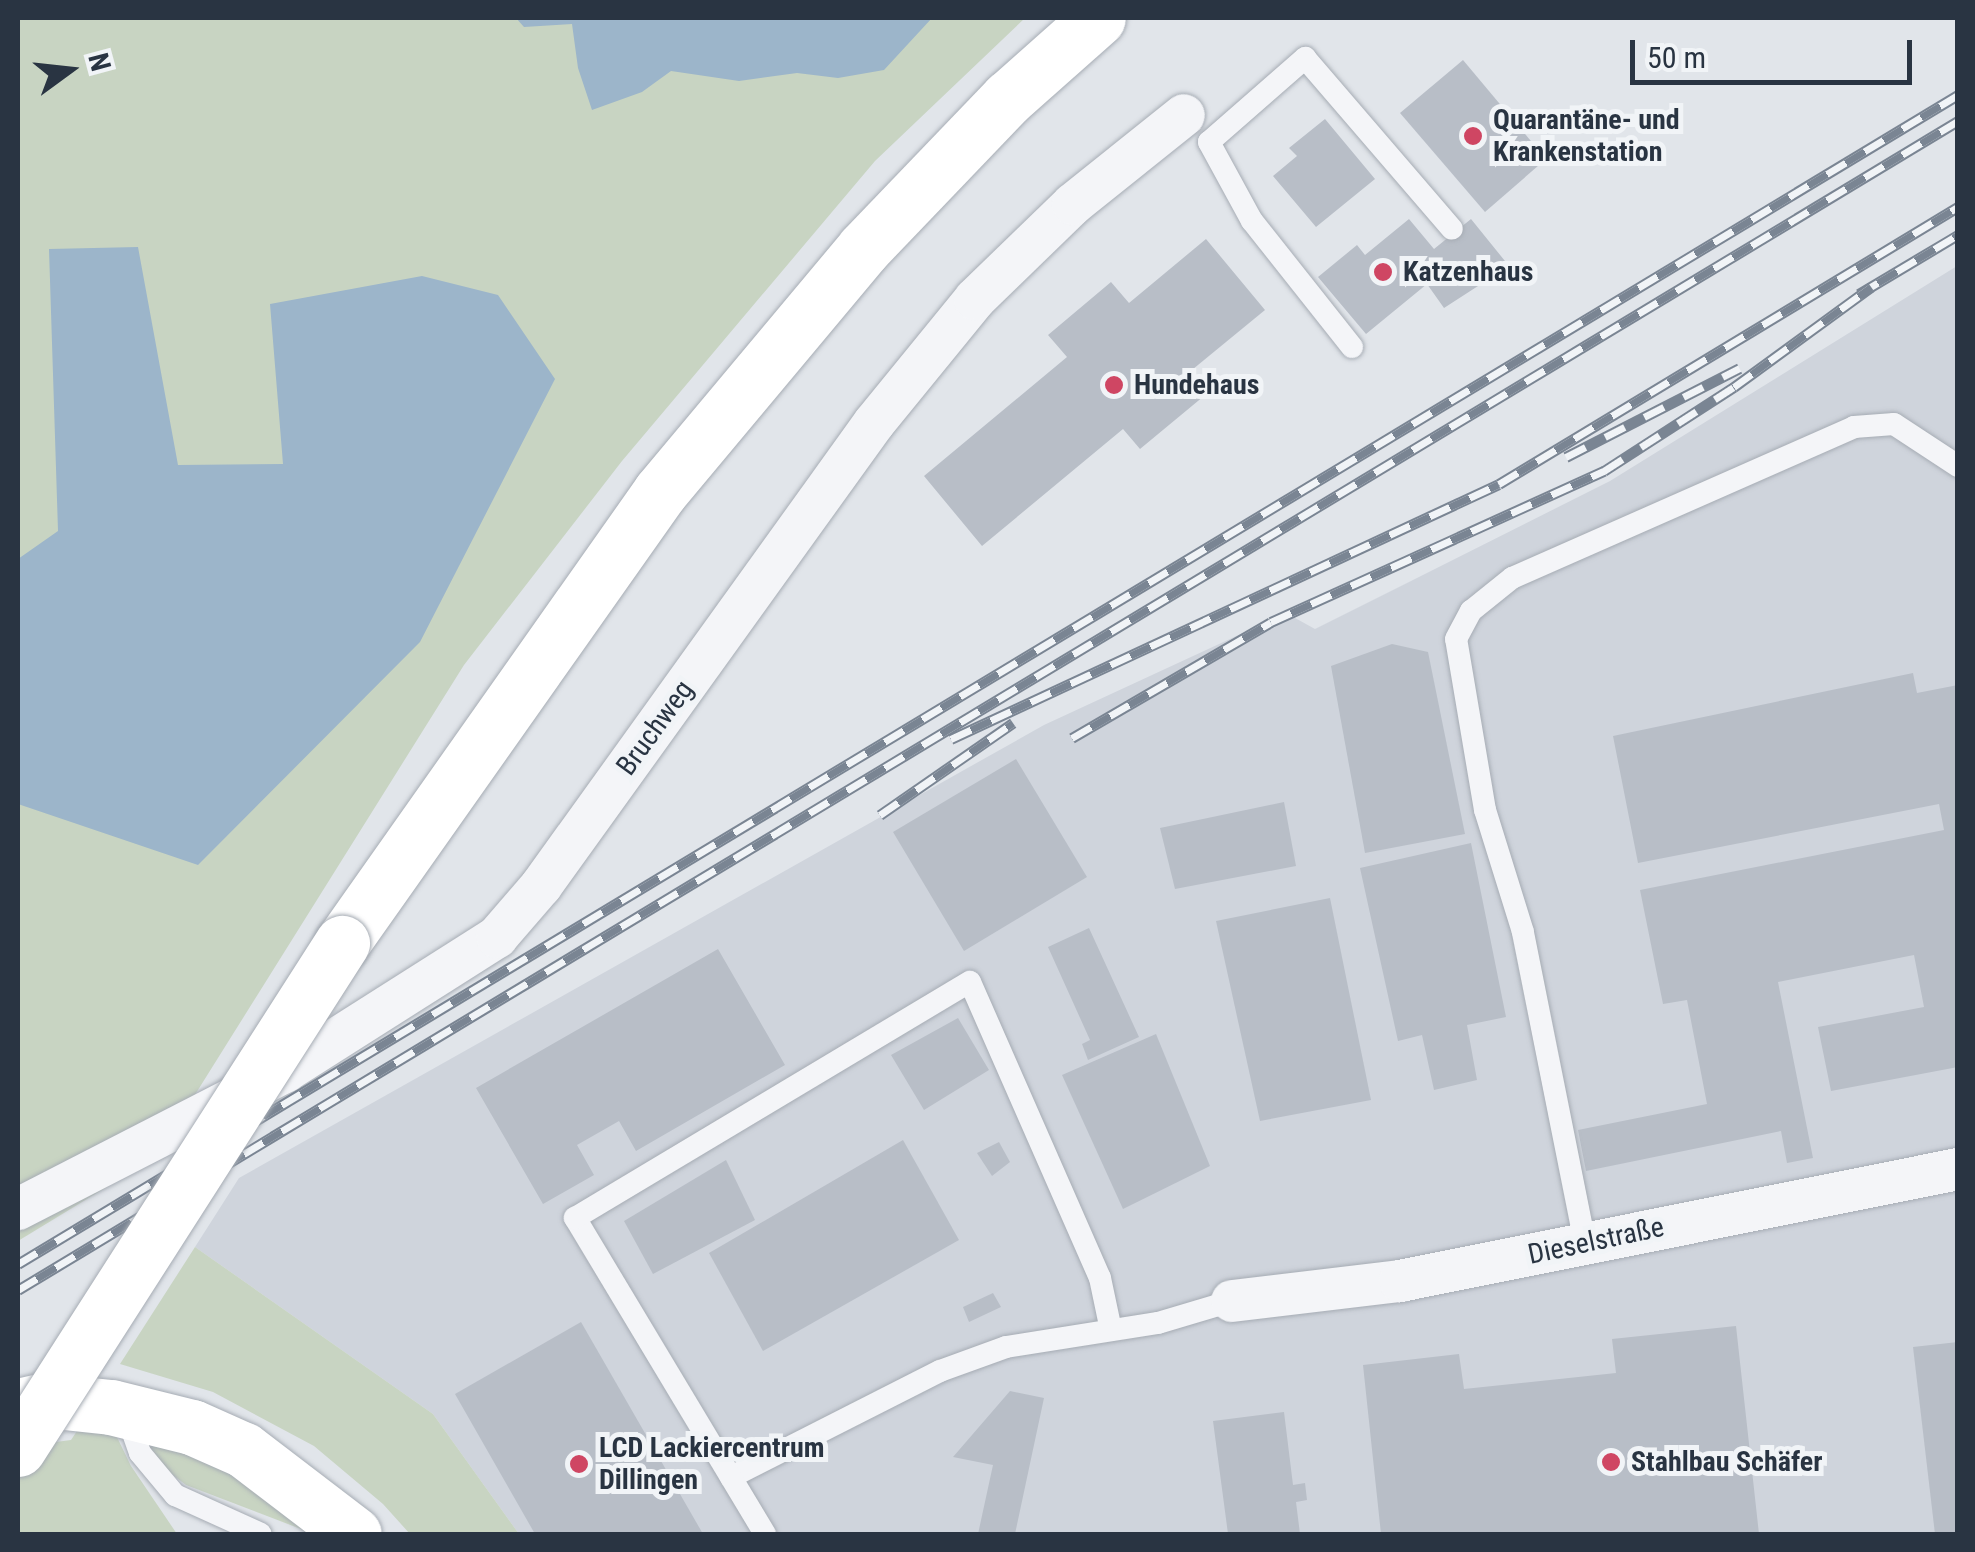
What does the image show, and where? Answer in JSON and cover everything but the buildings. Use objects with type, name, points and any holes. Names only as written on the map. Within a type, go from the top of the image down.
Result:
[{"type":"main road","points":[[18,1449],[342,943],[660,492],[864,248],[1008,98],[1098,18]]},
{"type":"main road","points":[[18,1406],[45,1400],[125,1410],[192,1427],[244,1450],[347,1531]]},
{"type":"street","name":"Bruchweg","points":[[18,1209],[286,1070],[497,937],[541,886],[874,423],[975,299],[1073,204],[1197,128]]},
{"type":"street","name":"Dieselstraße","points":[[1232,1301],[1400,1280],[1958,1169]]},
{"type":"lane","points":[[1352,347],[1252,221],[1197,128],[1305,58],[1452,229]]},
{"type":"lane","points":[[1585,1243],[1523,932],[1486,810],[1456,638],[1471,611],[1512,578],[1854,428],[1894,424],[1958,466]]},
{"type":"lane","points":[[765,1534],[575,1218],[970,982],[1100,1278],[1111,1330]]},
{"type":"lane","points":[[731,1477],[940,1371],[1006,1346],[1186,1317],[1232,1301]]},
{"type":"lane","points":[[125,1410],[140,1453],[174,1495],[261,1534]]},
{"type":"shaded area","points":[[1957,266],[1957,1534],[519,1534],[433,1414],[195,1247],[239,1178],[1044,725],[1286,613],[1315,629],[1610,481]]},
{"type":"green space","points":[[18,18],[1025,18],[875,161],[622,461],[464,665],[156,1157],[18,1241]]},
{"type":"green space","points":[[195,1247],[433,1414],[519,1534],[410,1534],[383,1504],[314,1446],[213,1392],[120,1364]]},
{"type":"green space","points":[[83,1422],[115,1433],[131,1466],[177,1534],[18,1534],[18,1447],[71,1440]]},
{"type":"green space","points":[[157,1442],[228,1467],[314,1534],[186,1485],[153,1460],[150,1447]]},
{"type":"water","points":[[516,18],[932,18],[884,70],[838,78],[797,73],[739,81],[671,71],[642,92],[592,110],[578,68],[572,24],[524,27]]},
{"type":"water","points":[[138,247],[178,465],[283,464],[270,304],[422,276],[498,295],[555,379],[420,642],[198,865],[18,804],[18,559],[58,531],[49,249]]},
{"type":"railway","points":[[18,1264],[1958,95]]},
{"type":"railway","points":[[18,1290],[1958,121]]},
{"type":"railway","points":[[951,739],[1499,484],[1958,207]]},
{"type":"railway","points":[[1859,294],[1958,235]]},
{"type":"railway","points":[[1072,738],[1271,622],[1604,471],[1734,387],[1871,287]]},
{"type":"railway","points":[[1566,457],[1740,368]]},
{"type":"railway","points":[[880,815],[1013,723]]},
{"type":"place","name":"Quarantäne- und Krankenstation","points":[[1473,136]]},
{"type":"place","name":"Katzenhaus","points":[[1383,272]]},
{"type":"place","name":"Hundehaus","points":[[1114,385]]},
{"type":"place","name":"Stahlbau Schäfer","points":[[1611,1462]]},
{"type":"place","name":"LCD Lackiercentrum Dillingen","points":[[579,1464]]}]
